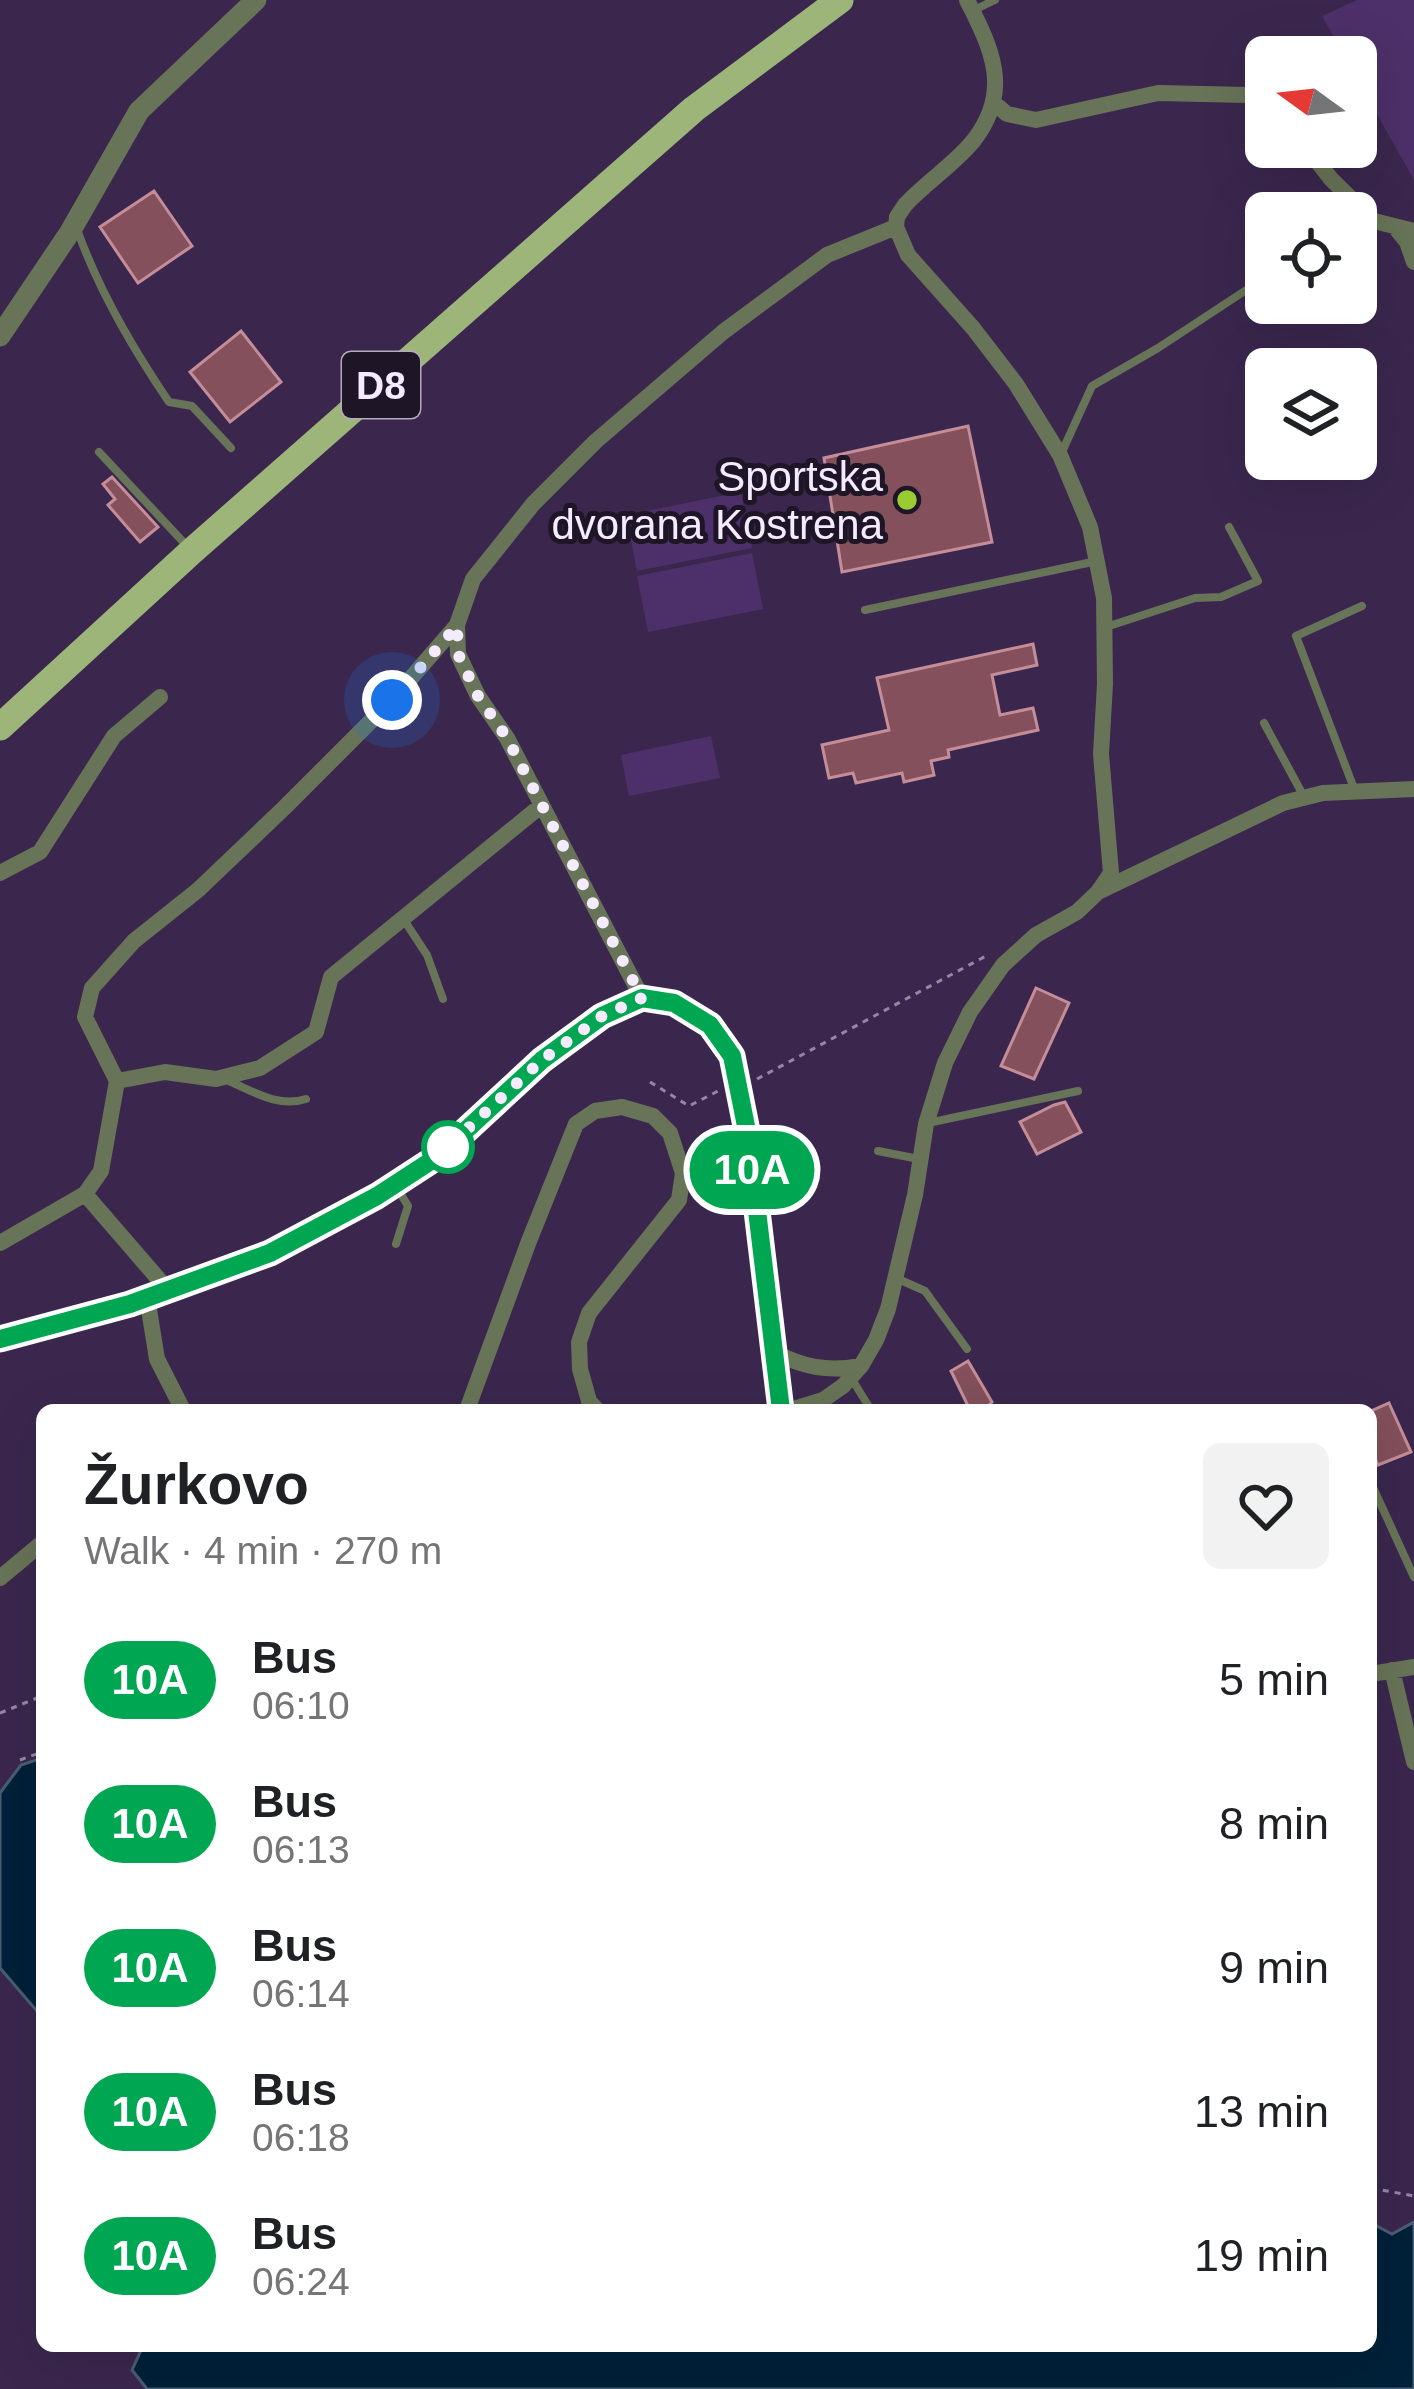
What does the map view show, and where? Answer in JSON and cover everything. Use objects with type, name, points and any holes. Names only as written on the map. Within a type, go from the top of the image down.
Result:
[{"type":"main road","name":"D8","points":[[0,727],[192,551],[694,109],[840,0]]},
{"type":"street","points":[[0,336],[74,224],[139,111],[256,0]]},
{"type":"street","points":[[810,1404],[823,1400],[856,1372],[876,1340],[915,1195],[926,1124],[945,1063],[970,1012],[1003,965],[1036,935],[1077,912],[1111,873],[1101,754],[1104,598],[1090,527],[1060,455],[1016,384],[908,255],[896,227],[905,205],[973,141],[994,104],[997,80],[988,44],[970,5]]},
{"type":"street","points":[[994,104],[1007,114],[1036,120],[1157,93],[1245,95]]},
{"type":"street","points":[[1322,168],[1374,221],[1414,231]]},
{"type":"street","points":[[1393,226],[1407,242],[1414,262]]},
{"type":"street","points":[[642,998],[507,738],[478,696],[458,654],[457,626],[473,579],[533,504],[596,441],[723,332],[827,255],[896,227]]},
{"type":"street","points":[[0,1243],[85,1194],[101,1171],[117,1081],[85,1017],[92,988],[134,941],[198,890],[284,808],[392,700],[457,626]]},
{"type":"street","points":[[0,874],[40,852],[114,736],[160,698]]},
{"type":"street","points":[[1098,892],[1282,803],[1323,793],[1414,789]]},
{"type":"street","points":[[117,1081],[165,1072],[221,1078],[260,1068],[316,1032],[331,977],[542,805]]},
{"type":"street","points":[[0,1340],[147,1297],[270,1253],[437,1157],[542,1060],[602,1016],[642,998],[674,1003],[710,1025],[747,1081],[748,1136],[780,1404]]},
{"type":"street","points":[[469,1404],[576,1124],[595,1112],[622,1107],[653,1116],[670,1132],[683,1173],[679,1200],[589,1313],[579,1342],[580,1369],[592,1404]]},
{"type":"street","points":[[85,1194],[168,1290]]},
{"type":"street","points":[[147,1297],[157,1359],[180,1404]]},
{"type":"street","points":[[774,1352],[797,1364],[856,1372]]},
{"type":"street","points":[[0,1578],[36,1548]]},
{"type":"street","points":[[1414,1667],[1381,1672],[1414,1762]]},
{"type":"lane","points":[[970,5],[994,0]]},
{"type":"lane","points":[[74,224],[99,286],[169,402],[192,406],[231,448]]},
{"type":"lane","points":[[1060,455],[1092,386],[1245,291]]},
{"type":"lane","points":[[99,452],[192,551]]},
{"type":"lane","points":[[1104,628],[1195,598],[1221,597],[1258,581],[1229,526]]},
{"type":"lane","points":[[865,610],[1097,561]]},
{"type":"lane","points":[[1355,792],[1296,635],[1362,606]]},
{"type":"lane","points":[[1264,723],[1304,798]]},
{"type":"lane","points":[[403,919],[427,955],[442,999]]},
{"type":"lane","points":[[221,1078],[282,1102],[306,1099]]},
{"type":"lane","points":[[926,1124],[1078,1091]]},
{"type":"lane","points":[[878,1151],[921,1159]]},
{"type":"lane","points":[[395,1185],[408,1206],[396,1244]]},
{"type":"lane","points":[[895,1278],[926,1291],[968,1348]]},
{"type":"lane","points":[[856,1372],[869,1404]]},
{"type":"lane","points":[[1377,1496],[1414,1577]]},
{"type":"path","points":[[650,1082],[689,1106],[747,1081],[983,957]]},
{"type":"path","points":[[0,1713],[36,1698]]},
{"type":"path","points":[[20,1760],[36,1754]]},
{"type":"path","points":[[1377,2189],[1414,2196]]},
{"type":"shaded area","points":[[1357,0],[1414,0],[1414,180],[1377,114],[1377,36],[1333,36],[1322,16]]},
{"type":"shaded area","points":[[741,492],[752,548],[637,571],[626,515]]},
{"type":"shaded area","points":[[752,553],[763,609],[648,632],[637,576]]},
{"type":"shaded area","points":[[711,736],[720,778],[629,796],[621,755]]},
{"type":"water","points":[[36,1760],[36,2010],[0,1968],[0,1793],[21,1765]]},
{"type":"water","points":[[1414,2222],[1414,2389],[147,2389],[132,2370],[140,2352],[1377,2352],[1377,2226],[1392,2234]]},
{"type":"building","points":[[154,191],[192,246],[138,283],[100,227]]},
{"type":"building","points":[[241,331],[281,382],[230,422],[190,372]]},
{"type":"building","name":"Sportska dvorana Kostrena","points":[[968,426],[992,542],[842,572],[824,458]]},
{"type":"building","points":[[112,477],[158,527],[140,542],[108,505],[115,499],[103,484]]},
{"type":"building","points":[[1033,644],[1037,665],[992,675],[1000,715],[1033,708],[1038,730],[948,750],[949,757],[931,761],[934,775],[904,782],[902,773],[856,783],[853,773],[829,778],[822,745],[889,730],[877,678]]},
{"type":"building","points":[[1036,988],[1069,1003],[1034,1079],[1001,1066]]},
{"type":"building","points":[[1065,1102],[1081,1132],[1037,1154],[1020,1122]]},
{"type":"building","points":[[968,1361],[992,1402],[967,1404],[951,1371]]},
{"type":"building","points":[[1389,1403],[1411,1452],[1378,1465],[1377,1463],[1377,1408]]},
{"type":"bus line","name":"10A","points":[[0,1339],[130,1304],[270,1253],[377,1196],[437,1157],[542,1060],[602,1016],[642,998],[674,1003],[710,1025],[732,1056],[748,1136],[780,1404]]},
{"type":"place","name":"Sportska dvorana Kostrena","points":[[907,500]]},
{"type":"route","points":[[392,700],[457,626],[458,654],[478,696],[507,738],[642,998],[602,1016],[542,1060],[437,1157],[448,1147]]}]
